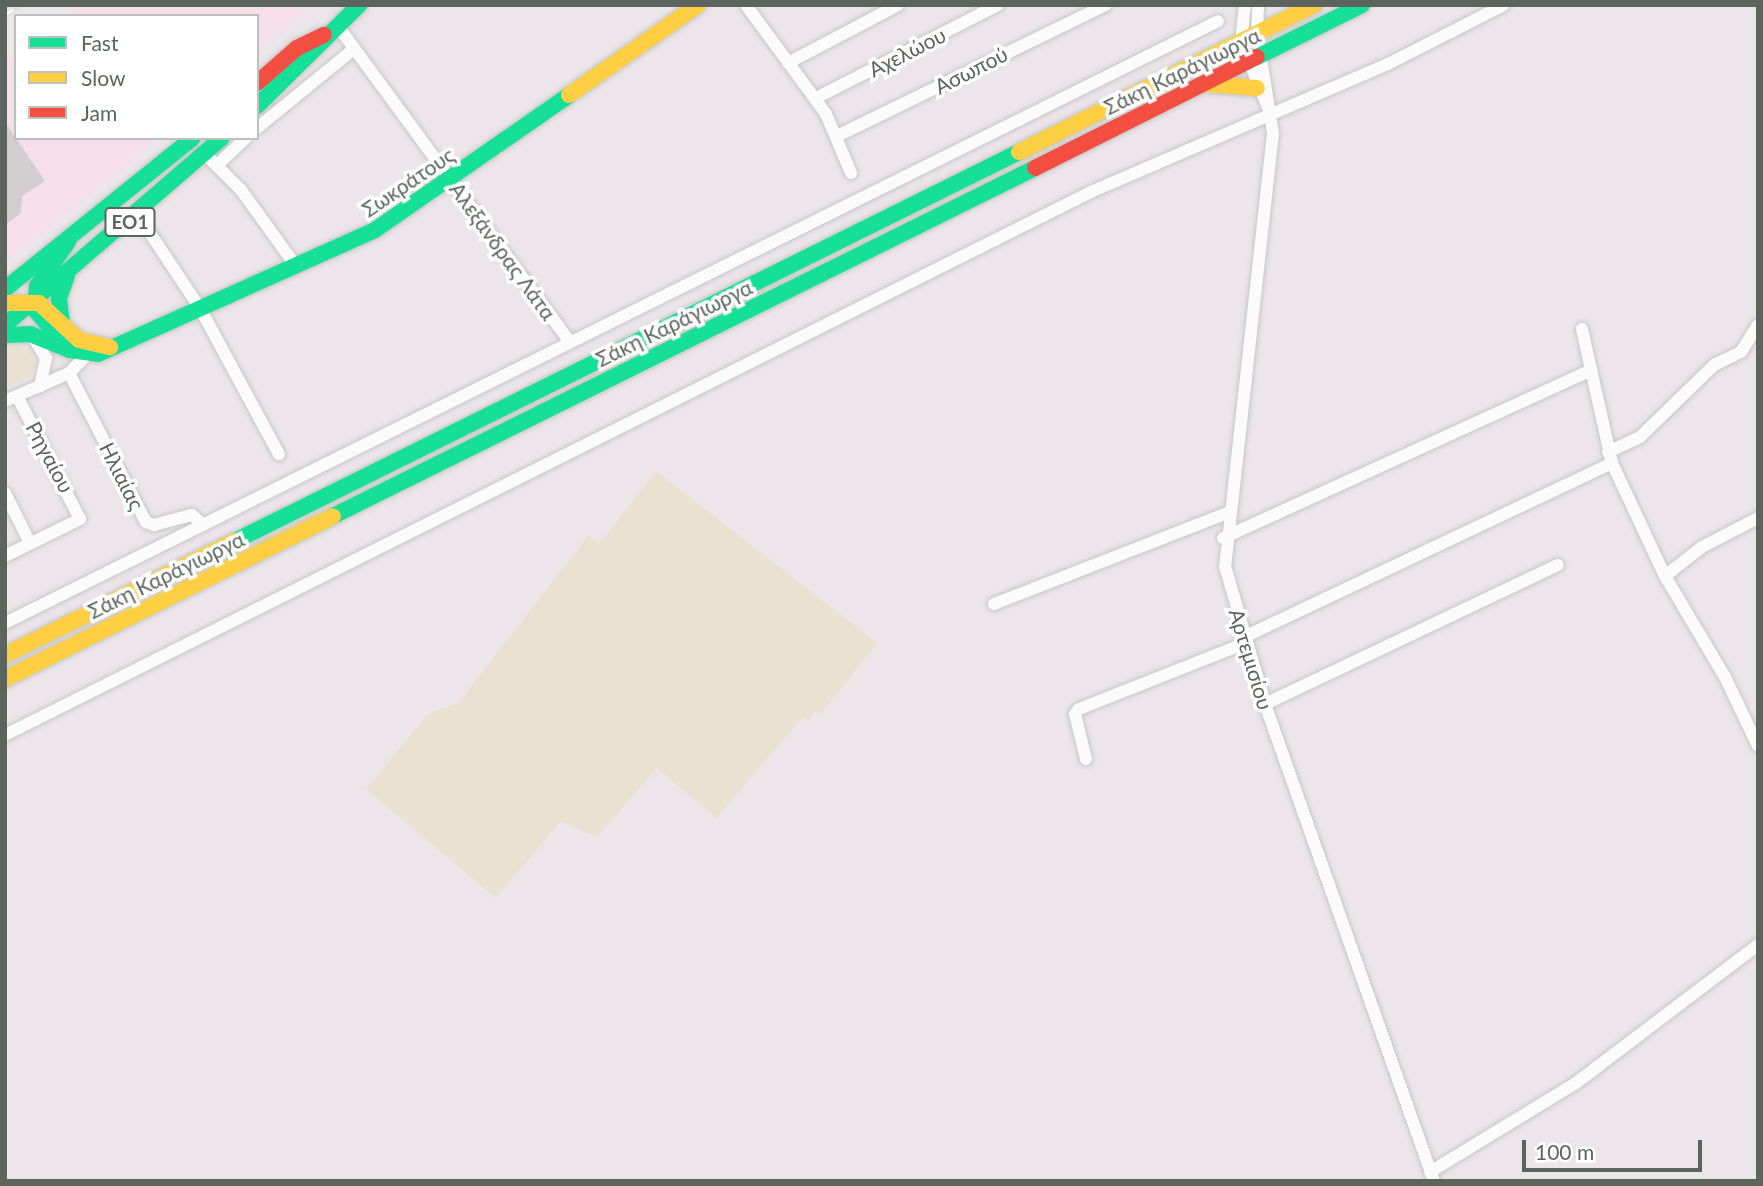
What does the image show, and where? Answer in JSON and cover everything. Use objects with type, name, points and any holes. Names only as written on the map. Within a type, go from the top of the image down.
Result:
[{"type":"main road","points":[[259,104],[359,5]]},
{"type":"main road","name":"Σωκράτους","points":[[34,301],[44,323],[70,350],[87,355],[116,348],[375,230],[451,181],[698,5]]},
{"type":"main road","points":[[1288,5],[1294,5]]},
{"type":"main road","name":"Σάκη Καράγιωργα","points":[[5,655],[1314,5]]},
{"type":"main road","name":"Σάκη Καράγιωργα","points":[[5,679],[1195,85],[1362,5]]},
{"type":"main road","points":[[259,81],[297,48],[332,29]]},
{"type":"main road","points":[[1195,85],[1256,88]]},
{"type":"main road","name":"ΕΟ1","points":[[5,289],[191,140]]},
{"type":"main road","name":"ΕΟ1","points":[[5,325],[138,215],[211,160],[221,140]]},
{"type":"main road","points":[[34,301],[37,286],[72,237]]},
{"type":"main road","points":[[62,323],[59,298],[68,273]]},
{"type":"main road","points":[[5,303],[34,301],[84,342],[116,348]]},
{"type":"main road","points":[[5,335],[26,333],[70,350]]},
{"type":"street","points":[[746,5],[816,98],[837,136],[851,173]]},
{"type":"street","points":[[788,63],[898,5]]},
{"type":"street","name":"Αχελώου","points":[[816,98],[998,5]]},
{"type":"street","name":"Ασωπού","points":[[837,136],[1106,5]]},
{"type":"street","points":[[1245,5],[1241,42],[1254,58]]},
{"type":"street","points":[[1258,5],[1254,58],[1256,88],[1270,113]]},
{"type":"street","points":[[5,735],[1093,191],[1388,64],[1504,5]]},
{"type":"street","points":[[5,623],[1218,20]]},
{"type":"street","name":"Αλεξάνδρας Λάτα","points":[[332,29],[354,49],[570,342]]},
{"type":"street","points":[[259,126],[354,49]]},
{"type":"street","name":"Αρτεμισίου","points":[[1254,58],[1270,113],[1265,217],[1223,538],[1228,586],[1265,704],[1432,1176]]},
{"type":"street","points":[[243,140],[211,160],[296,266]]},
{"type":"street","points":[[138,215],[201,310],[279,454]]},
{"type":"street","points":[[1086,759],[1075,714],[1079,709],[1245,640],[1610,458],[1640,438],[1714,365],[1741,352],[1758,325]]},
{"type":"street","points":[[1581,329],[1610,458],[1665,576],[1725,677],[1758,746]]},
{"type":"street","points":[[26,333],[46,358],[40,386]]},
{"type":"street","points":[[11,398],[69,373],[87,355]]},
{"type":"street","points":[[1223,538],[1589,371]]},
{"type":"street","name":"Ηλιαίας","points":[[69,373],[146,522],[154,525],[192,514],[203,525]]},
{"type":"street","name":"Ρηγαίου","points":[[11,398],[80,519],[30,543]]},
{"type":"street","points":[[5,493],[30,543],[5,556]]},
{"type":"street","points":[[994,604],[1227,513]]},
{"type":"street","points":[[1665,576],[1702,547],[1758,518]]},
{"type":"street","points":[[1265,704],[1558,565]]},
{"type":"street","points":[[1432,1176],[1576,1083],[1758,945]]},
{"type":"shaded area","points":[[81,5],[308,5],[259,49],[259,14],[70,14]]},
{"type":"shaded area","points":[[14,53],[14,140],[157,140],[5,262],[5,59]]},
{"type":"shaded area","points":[[1061,140],[1064,146],[5,670],[5,664]]},
{"type":"shaded area","points":[[16,344],[31,351],[35,367],[30,377],[5,388],[5,351]]},
{"type":"shaded area","points":[[656,471],[877,643],[820,715],[816,712],[809,721],[803,717],[716,818],[657,768],[597,837],[561,821],[496,898],[366,789],[428,714],[458,703],[588,536],[600,543]]},
{"type":"building","points":[[5,122],[14,135],[14,140],[17,140],[45,181],[22,196],[21,213],[5,225]]},
{"type":"railway","points":[[5,15],[20,5]]},
{"type":"traffic: fast","points":[[259,104],[359,5]]},
{"type":"traffic: fast","points":[[1257,57],[1362,5]]},
{"type":"traffic: fast","points":[[68,242],[37,286],[35,310],[70,350],[98,354],[375,230],[569,95]]},
{"type":"traffic: fast","points":[[5,289],[191,140]]},
{"type":"traffic: fast","points":[[5,325],[220,140]]},
{"type":"traffic: fast","points":[[235,541],[1019,152]]},
{"type":"traffic: fast","points":[[333,516],[1035,168]]},
{"type":"traffic: fast","points":[[62,323],[59,298],[67,276]]},
{"type":"traffic: fast","points":[[5,335],[30,334],[70,350]]},
{"type":"traffic: slow","points":[[569,95],[698,5]]},
{"type":"traffic: slow","points":[[1019,152],[1314,5]]},
{"type":"traffic: slow","points":[[1205,84],[1257,88]]},
{"type":"traffic: slow","points":[[5,303],[39,303],[79,340],[110,347]]},
{"type":"traffic: slow","points":[[5,679],[333,516]]},
{"type":"traffic: slow","points":[[5,655],[235,541]]},
{"type":"traffic: jam","points":[[259,81],[297,48],[324,35]]},
{"type":"traffic: jam","points":[[1035,168],[1257,57]]}]
